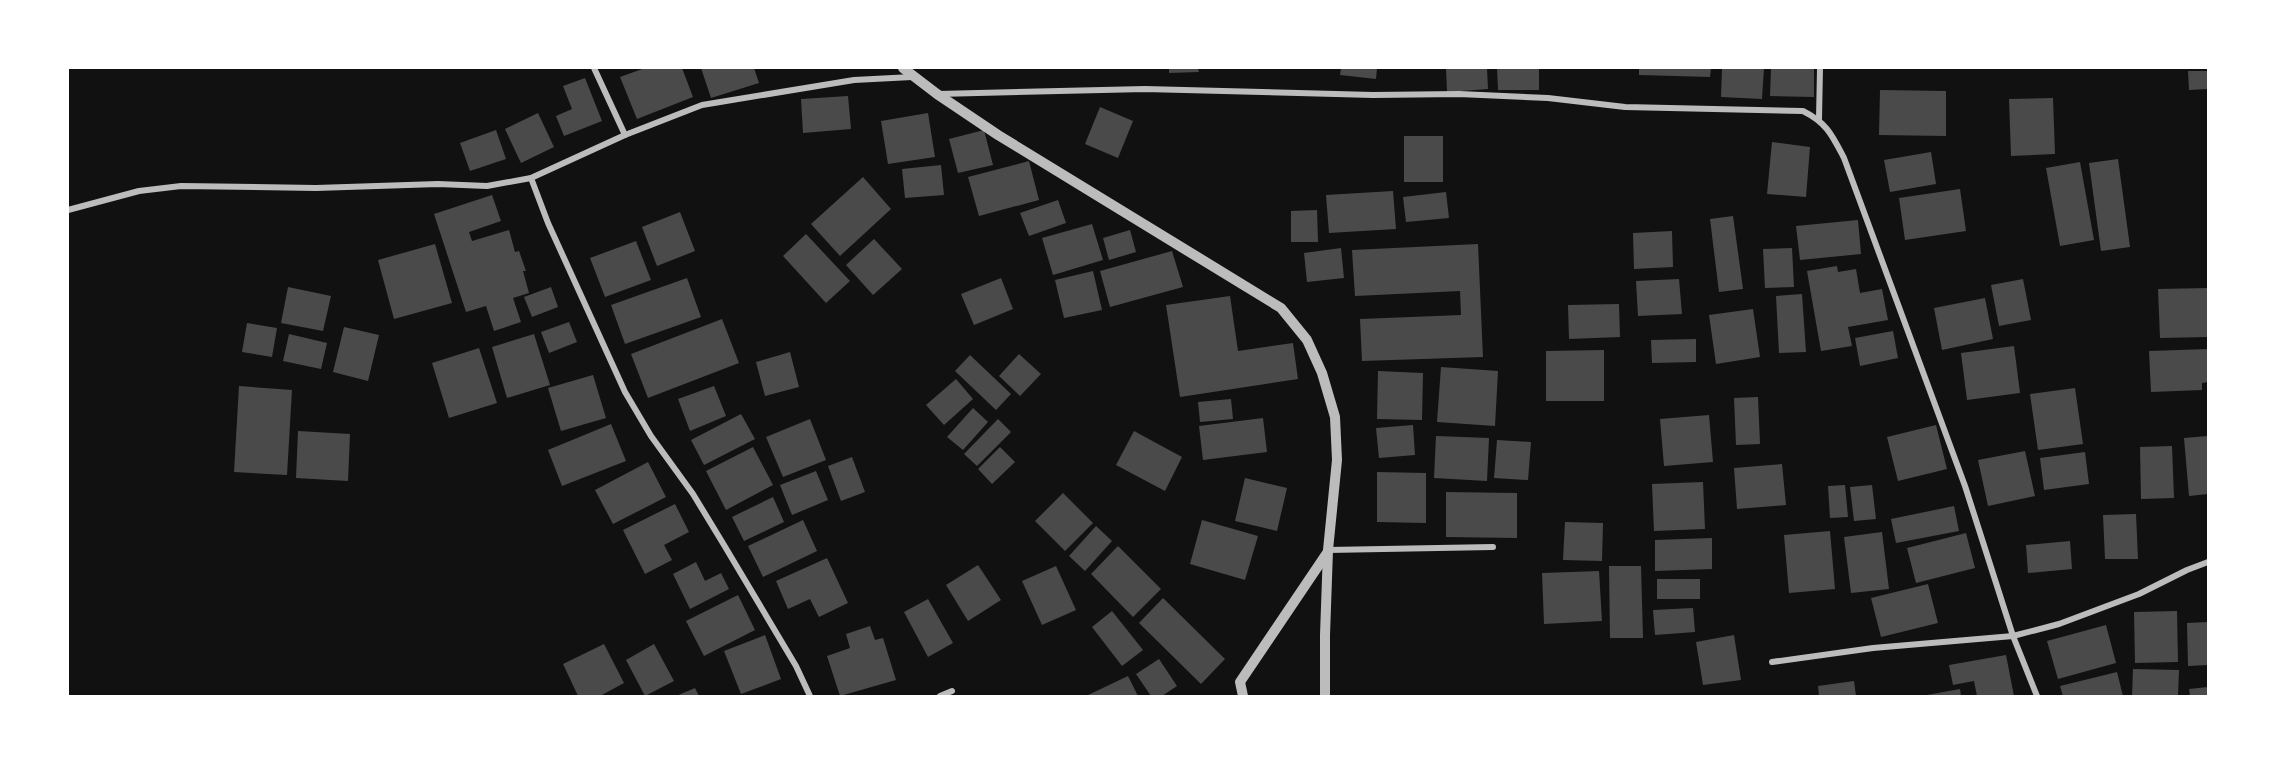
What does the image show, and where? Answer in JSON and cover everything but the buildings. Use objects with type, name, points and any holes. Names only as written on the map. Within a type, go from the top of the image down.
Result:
[{"type":"street","points":[[594,68],[625,135]]},
{"type":"street","points":[[903,68],[937,94],[1047,165],[1281,308],[1307,340],[1322,373],[1335,417],[1337,460],[1328,550],[1324,635],[1325,696]]},
{"type":"street","points":[[1819,119],[1820,68]]},
{"type":"street","points":[[68,210],[139,191],[181,186],[316,188],[438,184],[487,186],[531,178],[625,135],[702,105],[854,80],[913,77]]},
{"type":"street","points":[[937,94],[1145,89],[1373,95],[1459,94],[1548,98],[1625,108],[1803,111],[1819,119],[1831,132],[1844,158],[1965,486],[2013,636],[2037,696]]},
{"type":"street","points":[[531,178],[553,233],[625,392],[651,436],[693,494],[796,666],[810,696]]},
{"type":"street","points":[[1328,550],[1493,547]]},
{"type":"street","points":[[1243,696],[1240,682],[1259,651],[1290,611],[1328,550]]},
{"type":"street","points":[[1772,662],[1873,648],[2013,636],[2059,624],[2139,594],[2208,562]]},
{"type":"street","points":[[940,696],[952,691]]}]
